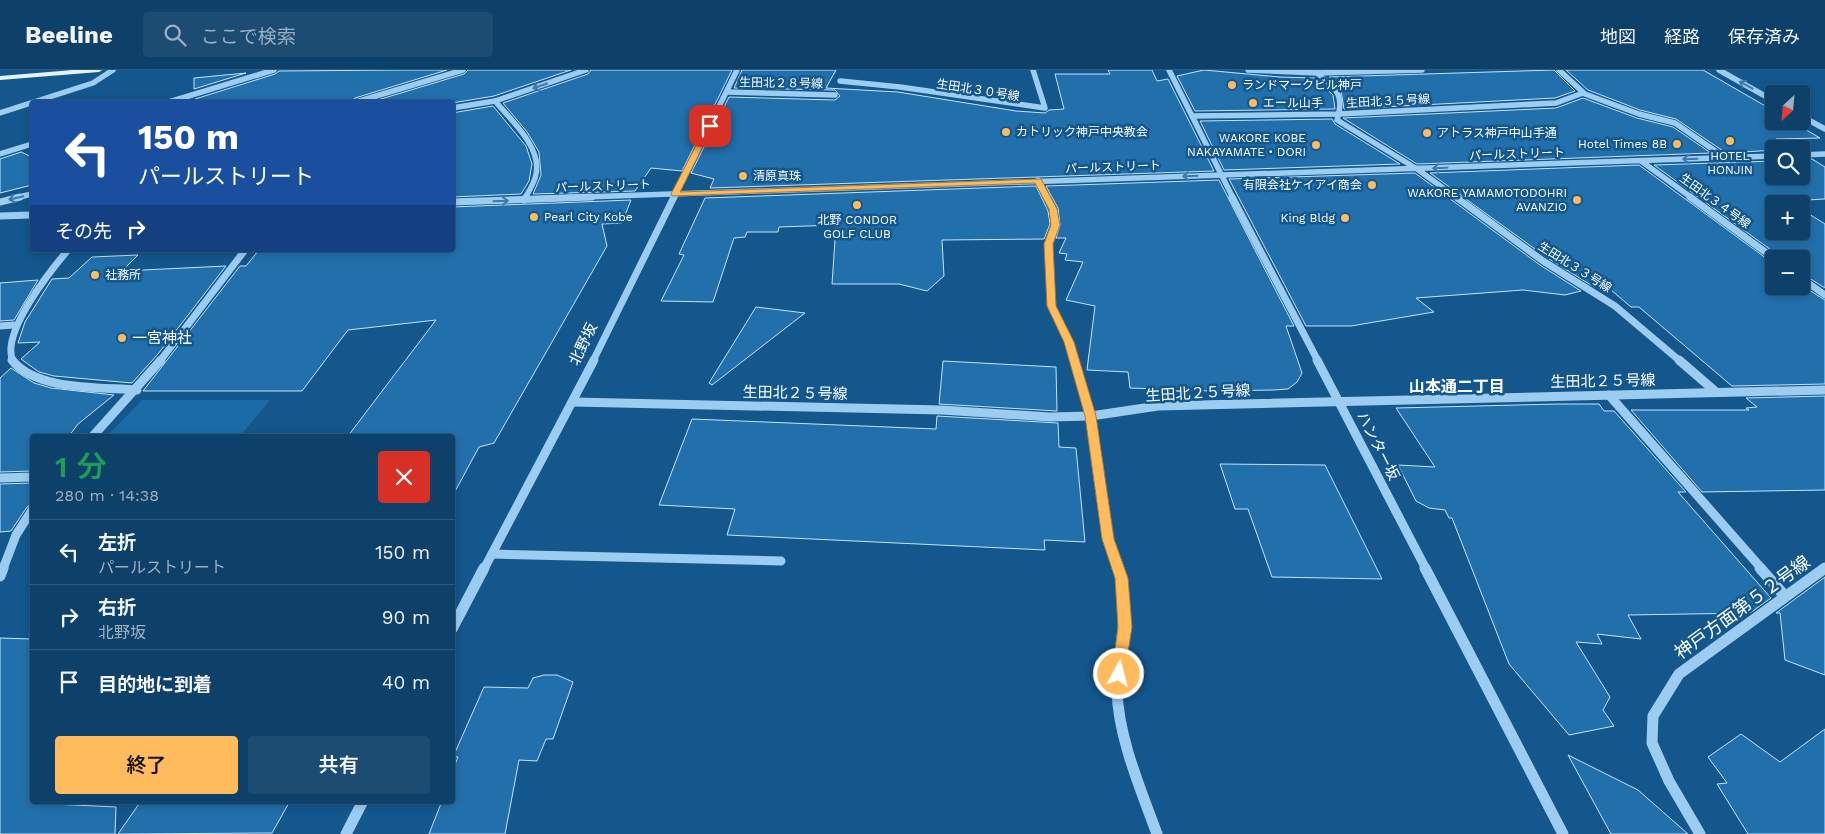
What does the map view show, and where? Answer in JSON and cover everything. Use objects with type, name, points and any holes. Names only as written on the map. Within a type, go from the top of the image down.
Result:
[{"type":"main road","points":[[0,78],[99,70]]},
{"type":"street","points":[[40,100],[93,83],[113,70]]},
{"type":"street","points":[[176,100],[274,70]]},
{"type":"street","points":[[363,100],[464,70]]},
{"type":"street","points":[[455,108],[495,101],[586,70]]},
{"type":"street","name":"北野坂","points":[[455,623],[573,402],[737,70]]},
{"type":"street","name":"生田北３０号線","points":[[840,81],[900,87],[1033,108],[1045,108],[1033,70]]},
{"type":"street","name":"ハンター坂","points":[[1169,70],[1221,175],[1563,834]]},
{"type":"street","points":[[1248,70],[1317,73],[1422,70]]},
{"type":"street","points":[[1559,70],[1583,93],[1602,102],[1675,123],[1724,158]]},
{"type":"street","points":[[1719,70],[1765,96]]},
{"type":"street","points":[[1317,73],[1339,94],[1342,110],[1339,114]]},
{"type":"street","name":"生田北２８号線","points":[[727,92],[835,95]]},
{"type":"street","name":"生田北３５号線","points":[[1192,116],[1339,114],[1556,103],[1583,93]]},
{"type":"street","points":[[495,101],[521,132],[534,154],[537,172],[524,200]]},
{"type":"street","points":[[0,113],[30,103]]},
{"type":"street","name":"生田北３３号線","points":[[1339,114],[1337,120],[1417,169],[1543,261],[1615,306],[1716,392]]},
{"type":"street","points":[[1810,121],[1825,129]]},
{"type":"street","points":[[0,154],[30,145]]},
{"type":"street","points":[[1810,155],[1825,154]]},
{"type":"street","name":"パールストリート","points":[[455,202],[1038,180],[1765,156]]},
{"type":"street","name":"生田北３４号線","points":[[1641,161],[1765,252]]},
{"type":"street","points":[[1038,180],[1053,209],[1056,225],[1048,244],[1052,306],[1069,342],[1091,416],[1108,539],[1122,578],[1125,627],[1117,690],[1126,747],[1157,834]]},
{"type":"street","points":[[0,202],[30,194]]},
{"type":"street","points":[[0,216],[30,215]]},
{"type":"street","points":[[66,252],[14,324],[8,350],[13,363],[30,375],[64,383],[137,390]]},
{"type":"street","points":[[95,434],[137,390],[187,329],[229,269],[243,252]]},
{"type":"street","points":[[1810,284],[1825,295]]},
{"type":"street","points":[[0,326],[14,324]]},
{"type":"street","name":"生田北２５号線","points":[[573,402],[942,410],[1050,417],[1091,416],[1158,406],[1825,390]]},
{"type":"street","points":[[1609,395],[1784,596]]},
{"type":"street","points":[[0,478],[30,476]]},
{"type":"street","points":[[0,576],[4,555],[30,513]]},
{"type":"street","points":[[492,554],[781,560]]},
{"type":"street","name":"神戸方面第５２号線","points":[[1700,834],[1669,781],[1652,743],[1653,716],[1680,674],[1784,596],[1825,568]]},
{"type":"street","points":[[346,834],[361,804]]},
{"type":"shaded area","points":[[142,400],[270,400],[242,434],[109,434]]},
{"type":"building","points":[[447,70],[353,100],[195,100],[275,74],[279,71]]},
{"type":"building","points":[[468,70],[571,70],[494,96],[455,102],[455,100],[378,100],[464,74]]},
{"type":"building","points":[[591,70],[732,70],[682,171],[651,168],[635,191],[533,194],[541,175],[539,152],[527,132],[503,103],[588,74]]},
{"type":"building","points":[[742,70],[836,70],[826,88],[898,92],[1016,111],[1045,113],[1049,110],[1064,109],[1055,74],[1110,74],[1108,70],[1152,70],[1157,81],[1168,79],[1214,171],[710,188],[714,179],[691,173],[729,97],[835,100],[840,96],[835,90],[734,88]]},
{"type":"building","points":[[1204,70],[1280,77],[1315,78],[1333,95],[1335,109],[1195,111],[1177,76]]},
{"type":"building","points":[[1554,70],[1575,91],[1555,98],[1344,109],[1341,91],[1329,77]]},
{"type":"building","points":[[1566,70],[1703,70],[1765,106],[1765,130],[1806,130],[1820,138],[1765,140],[1765,151],[1726,153],[1676,119],[1640,110],[1588,90]]},
{"type":"building","points":[[246,73],[194,89],[194,78]]},
{"type":"building","points":[[1583,98],[1637,118],[1673,127],[1711,153],[1417,164],[1343,118],[1556,108]]},
{"type":"building","points":[[493,106],[526,146],[532,164],[529,181],[521,194],[455,197],[455,112]]},
{"type":"building","points":[[1332,119],[1335,124],[1400,164],[1224,170],[1200,121]]},
{"type":"building","points":[[21,152],[30,156],[30,186],[0,193],[0,159]]},
{"type":"building","points":[[1810,159],[1825,167],[1825,199],[1810,200],[1810,195],[1765,195],[1765,240],[1810,240],[1810,215],[1825,224],[1825,288],[1810,279],[1810,250],[1771,250],[1654,165],[1765,161],[1765,185],[1810,185]]},
{"type":"building","points":[[1639,165],[1765,257],[1765,295],[1810,295],[1810,291],[1825,300],[1825,384],[1732,386],[1639,307],[1631,307],[1604,284],[1594,287],[1546,257],[1430,173]]},
{"type":"building","points":[[1415,173],[1540,265],[1581,291],[1565,295],[1523,290],[1416,298],[1434,312],[1351,326],[1306,326],[1229,179]]},
{"type":"building","points":[[1219,180],[1294,326],[1286,326],[1302,373],[1297,382],[1288,389],[1273,390],[1211,391],[1130,388],[1128,372],[1087,370],[1095,306],[1066,300],[1083,262],[1065,260],[1067,254],[1059,253],[1066,238],[1056,238],[1060,225],[1058,208],[1046,186]]},
{"type":"building","points":[[1036,186],[1048,211],[1050,224],[1044,239],[942,240],[944,276],[927,291],[899,284],[832,284],[836,225],[779,227],[778,232],[747,232],[745,237],[734,238],[713,302],[661,301],[684,255],[679,254],[705,198]]},
{"type":"building","points":[[631,200],[622,223],[602,224],[607,246],[494,443],[479,447],[455,491],[455,434],[350,434],[436,320],[348,330],[302,391],[143,391],[240,266],[246,266],[257,252],[455,252],[455,207]]},
{"type":"building","name":"一宮神社","points":[[138,255],[122,271],[226,266],[158,354],[132,383],[54,376],[39,372],[21,359],[40,342],[18,343],[25,322],[52,279],[69,278],[92,257]]},
{"type":"building","points":[[38,280],[14,320],[0,321],[0,283]]},
{"type":"building","points":[[756,307],[805,313],[712,385],[709,383]]},
{"type":"building","points":[[943,361],[1056,367],[1057,411],[939,404]]},
{"type":"building","points":[[11,368],[34,383],[51,388],[114,395],[78,424],[70,434],[30,434],[30,471],[0,472],[0,378]]},
{"type":"building","points":[[1825,396],[1825,490],[1702,492],[1631,410],[1749,410],[1746,408],[1757,407],[1746,398]]},
{"type":"building","points":[[1599,404],[1604,411],[1614,411],[1686,492],[1678,492],[1771,598],[1750,613],[1628,615],[1641,639],[1597,634],[1602,644],[1576,642],[1610,697],[1603,710],[1614,726],[1569,735],[1509,664],[1452,518],[1449,518],[1445,510],[1429,508],[1416,501],[1398,465],[1435,467],[1396,408]]},
{"type":"building","points":[[937,416],[1058,423],[1059,447],[1076,448],[1085,542],[1044,540],[1045,550],[727,535],[735,509],[659,505],[692,419],[936,429]]},
{"type":"building","points":[[1220,464],[1325,465],[1382,579],[1272,577],[1248,509],[1235,509]]},
{"type":"building","points":[[30,483],[30,505],[11,531],[0,532],[0,484]]},
{"type":"building","points":[[1825,577],[1825,675],[1785,660],[1780,613],[1776,613]]},
{"type":"building","points":[[0,638],[30,639],[30,804],[116,807],[115,834],[0,834]]},
{"type":"building","points":[[544,675],[557,675],[573,682],[553,739],[546,739],[537,761],[519,760],[505,834],[429,834],[441,804],[455,804],[455,764],[458,757],[455,757],[455,752],[484,687],[528,688],[533,678]]},
{"type":"building","points":[[1825,729],[1825,834],[1748,834],[1717,784],[1727,783],[1708,757],[1741,734],[1780,762]]},
{"type":"building","points":[[1568,755],[1638,790],[1688,834],[1611,834]]},
{"type":"building","points":[[139,804],[288,804],[272,833],[118,834]]},
{"type":"place","name":"ランドマークビル神戸","points":[[1232,85]]},
{"type":"place","name":"エール山手","points":[[1253,103]]},
{"type":"place","name":"カトリック神戸中央教会","points":[[1006,132]]},
{"type":"place","name":"アトラス神戸中山手通","points":[[1427,133]]},
{"type":"place","name":"HOTEL HONJIN","points":[[1730,141]]},
{"type":"place","name":"Hotel Times 8B","points":[[1677,144]]},
{"type":"place","name":"WAKORE KOBE NAKAYAMATE・DORI","points":[[1316,145]]},
{"type":"place","name":"清原真珠","points":[[743,176]]},
{"type":"place","name":"有限会社ケイアイ商会","points":[[1372,185]]},
{"type":"place","name":"WAKORE YAMAMOTODOHRI AVANZIO","points":[[1577,200]]},
{"type":"place","name":"北野 CONDOR GOLF CLUB","points":[[857,205]]},
{"type":"place","name":"Pearl City Kobe","points":[[534,217]]},
{"type":"place","name":"King Bldg","points":[[1345,218]]},
{"type":"place","name":"社務所","points":[[95,275]]},
{"type":"place","name":"一宮神社","points":[[122,338]]},
{"type":"district","name":"山本通二丁目","points":[[1457,386]]},
{"type":"route","points":[[710,126],[675,194],[827,190],[1038,180],[1053,209],[1056,225],[1048,244],[1048,273],[1052,306],[1069,342],[1091,416],[1108,539],[1122,578],[1125,627],[1119,674]]}]
